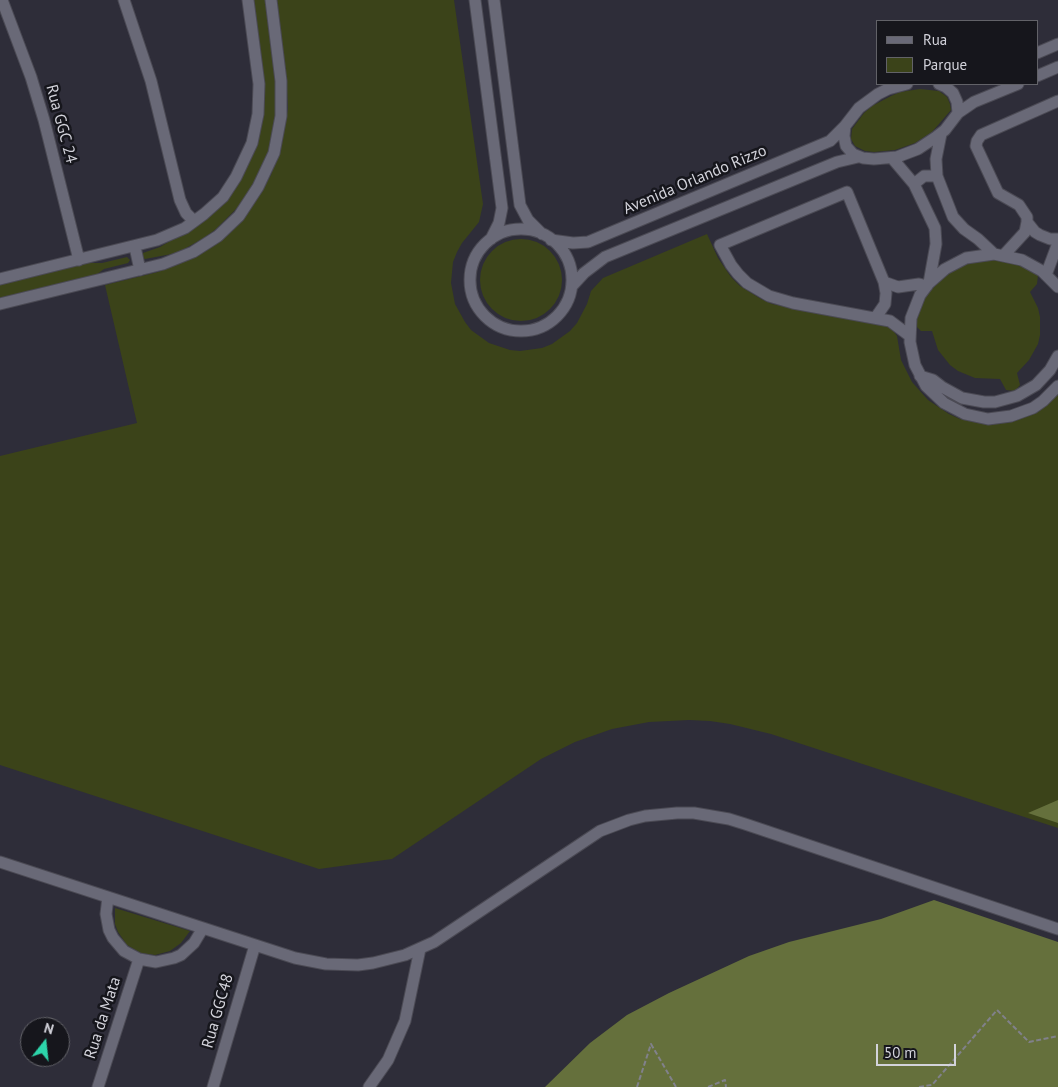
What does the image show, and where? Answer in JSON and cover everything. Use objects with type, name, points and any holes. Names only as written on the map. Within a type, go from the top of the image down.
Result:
[{"type":"street","name":"Rua GGC 24","points":[[2,0],[31,77],[44,120],[79,260]]},
{"type":"street","points":[[124,0],[151,81],[180,200],[186,213],[194,221]]},
{"type":"street","points":[[0,279],[157,240],[185,228],[223,197],[236,178],[252,143],[258,114],[258,84],[248,0]]},
{"type":"street","points":[[0,304],[163,264],[193,252],[218,236],[239,216],[258,187],[274,153],[281,116],[281,82],[272,0]]},
{"type":"street","points":[[475,0],[502,208],[500,223],[491,240]]},
{"type":"street","points":[[494,0],[520,205],[528,220],[558,246],[568,260],[571,269],[572,286],[567,303],[562,311],[549,323],[521,331],[502,327],[493,322],[479,308],[472,290],[470,280],[474,261],[478,253],[499,235],[516,230],[526,230],[547,237]]},
{"type":"street","points":[[1038,52],[1058,44]]},
{"type":"street","points":[[1038,76],[1058,67]]},
{"type":"street","name":"Avenida Orlando Rizzo","points":[[547,237],[574,243],[588,242],[830,141],[868,101],[888,89],[903,85]]},
{"type":"street","points":[[942,85],[950,90],[955,97],[958,112]]},
{"type":"street","points":[[572,286],[584,273],[605,257],[837,162],[858,157],[874,159],[892,158],[918,149],[941,134],[958,112],[974,102],[1016,85]]},
{"type":"street","points":[[1058,102],[981,136],[976,146],[998,193],[1019,205],[1025,212],[1030,227],[1040,235],[1050,239],[1058,239]]},
{"type":"street","points":[[845,126],[846,146],[858,157]]},
{"type":"street","points":[[941,134],[936,159],[937,176],[953,217],[999,255]]},
{"type":"street","points":[[892,158],[914,184],[935,228],[936,236],[928,284]]},
{"type":"street","points":[[914,184],[924,176],[937,176]]},
{"type":"street","points":[[876,318],[886,299],[884,282],[847,192],[720,245],[738,274],[748,283],[769,296],[793,303],[890,321],[910,336]]},
{"type":"street","points":[[928,211],[938,210],[948,205]]},
{"type":"street","points":[[999,255],[1022,236],[1027,222]]},
{"type":"street","points":[[1046,275],[1058,243]]},
{"type":"street","points":[[134,247],[140,270]]},
{"type":"street","points":[[1058,287],[1046,275],[1022,260],[999,255],[977,256],[955,263],[928,284],[915,306],[910,336],[911,354],[920,376],[930,391],[944,403],[965,414],[1000,418],[1022,413],[1043,402],[1058,386]]},
{"type":"street","points":[[884,282],[898,287],[928,284]]},
{"type":"street","points":[[920,376],[933,380],[962,398],[996,402],[1017,396],[1036,386],[1050,370],[1058,356]]},
{"type":"street","points":[[0,862],[303,960],[358,965],[389,960],[420,949],[448,934],[600,831],[629,820],[676,812],[711,815],[737,821],[1058,929]]},
{"type":"street","points":[[108,897],[106,914],[109,930],[124,951],[139,959],[156,962],[181,955],[194,943],[203,928]]},
{"type":"street","name":"Rua GGC48","points":[[213,1087],[254,945]]},
{"type":"street","points":[[369,1087],[388,1060],[405,1021],[420,949]]},
{"type":"street","name":"Rua da Mata","points":[[98,1087],[139,959]]},
{"type":"path","points":[[919,1087],[932,1084],[997,1010],[1028,1042],[1058,1036]]},
{"type":"path","points":[[637,1087],[651,1044],[676,1087]]},
{"type":"path","points":[[708,1087],[725,1080],[726,1087]]},
{"type":"green space","points":[[251,0],[266,0],[276,79],[277,110],[272,141],[262,170],[247,196],[216,229],[177,253],[145,259],[142,257],[143,253],[160,247],[202,222],[257,139]]},
{"type":"green space","points":[[276,0],[454,0],[483,204],[479,222],[457,252],[453,262],[451,283],[455,304],[465,322],[471,330],[489,343],[510,350],[520,351],[542,348],[552,344],[570,331],[577,323],[587,304],[591,291],[603,278],[707,234],[718,258],[731,277],[740,286],[761,299],[772,304],[886,325],[892,329],[897,336],[901,360],[912,382],[928,400],[949,414],[960,419],[984,423],[1042,408],[1058,394],[1058,828],[771,734],[710,721],[649,722],[612,729],[575,742],[541,759],[392,859],[319,869],[0,765],[0,456],[137,423],[105,285],[158,272],[189,259],[262,190],[271,175],[282,142],[288,108],[286,74]]},
{"type":"green space","points":[[920,89],[939,91],[947,97],[950,104],[951,110],[932,132],[915,143],[895,150],[874,152],[865,151],[855,146],[851,139],[852,129],[864,113],[872,106],[900,92]]},
{"type":"green space","points":[[521,239],[537,242],[550,251],[559,264],[562,280],[559,296],[550,309],[537,318],[521,321],[505,318],[492,309],[483,296],[480,280],[483,264],[492,251],[505,242]]},
{"type":"green space","points":[[127,257],[130,260],[128,263],[104,269],[96,275],[0,298],[0,283],[87,263],[102,263]]},
{"type":"green space","points":[[987,259],[1016,262],[1036,272],[1038,275],[1037,284],[1030,292],[1038,308],[1040,335],[1038,344],[1029,360],[1017,373],[1020,385],[1015,391],[1006,390],[1000,379],[975,378],[958,371],[950,365],[938,350],[932,331],[921,331],[915,325],[923,300],[942,277],[967,263]]},
{"type":"green space","points":[[1058,800],[1058,823],[1028,813]]},
{"type":"green space","points":[[934,900],[1058,942],[1058,1087],[545,1087],[590,1043],[627,1015],[669,993],[749,956],[789,942],[881,919]]},
{"type":"green space","points":[[115,908],[190,931],[181,943],[170,951],[155,955],[141,953],[127,945],[118,932],[115,924]]}]
